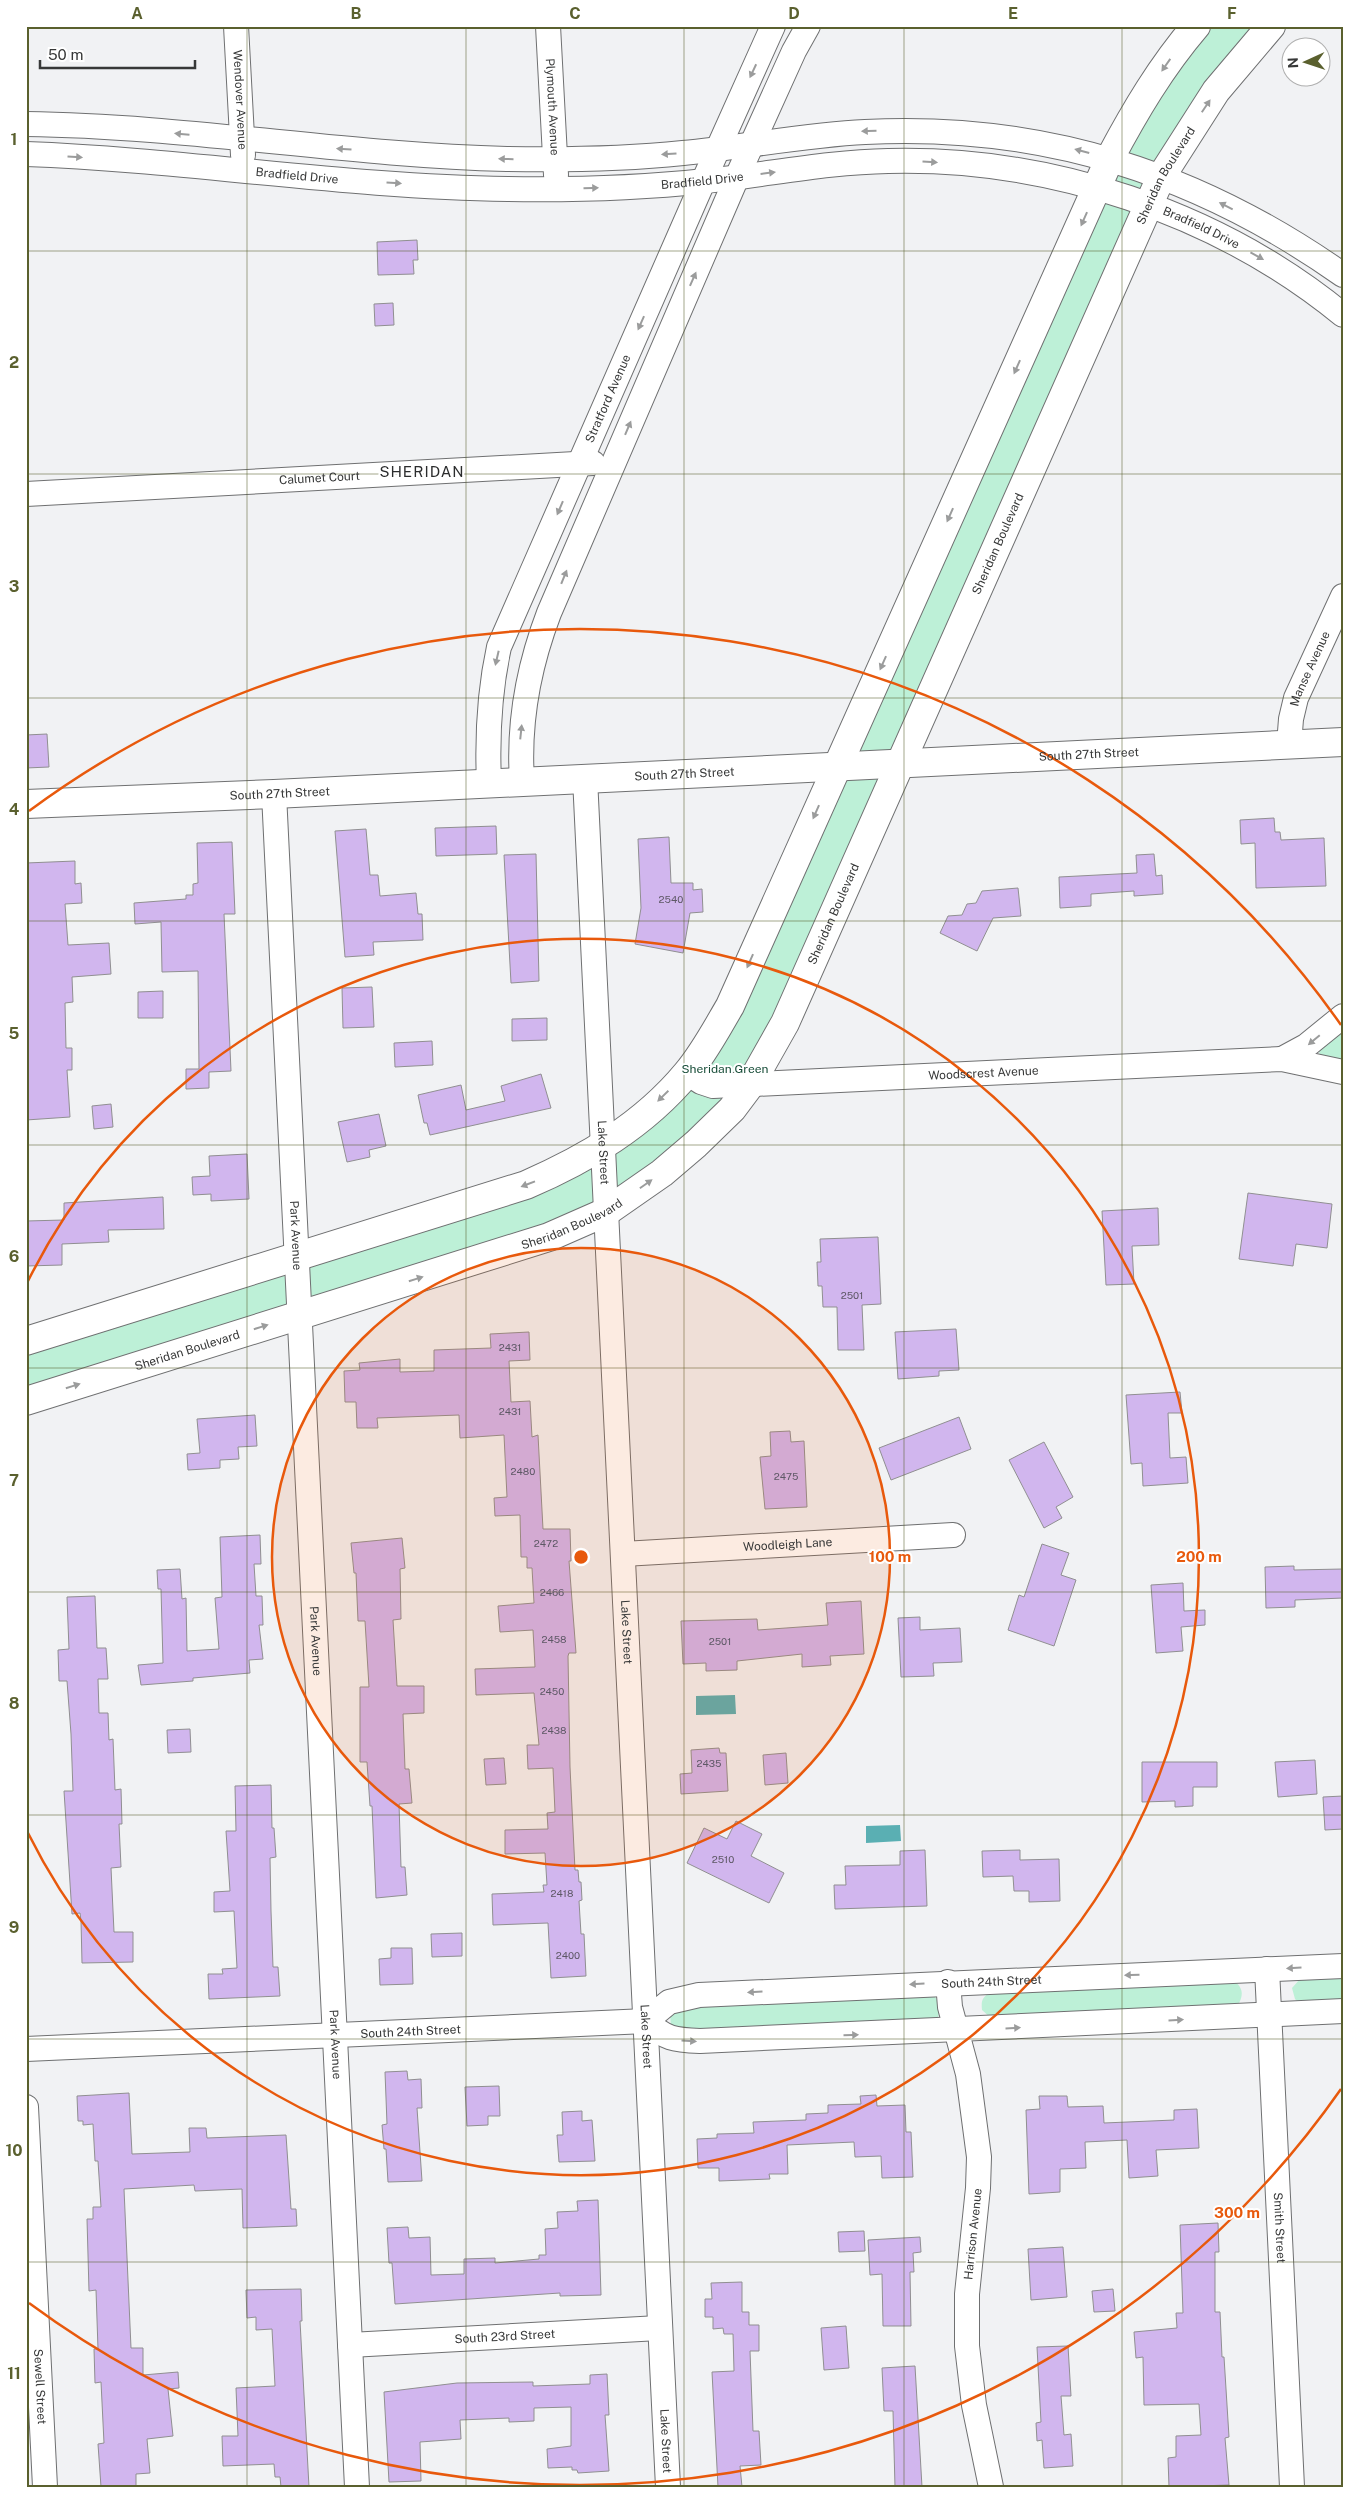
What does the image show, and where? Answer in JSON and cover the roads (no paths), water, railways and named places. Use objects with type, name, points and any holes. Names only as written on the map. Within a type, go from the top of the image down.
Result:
[{"type":"main road","points":[[26,1341],[526,1185],[567,1167],[603,1147],[652,1108],[687,1073],[730,1006],[1110,158],[1139,104],[1179,46],[1196,26]]},
{"type":"main road","name":"Sheridan Boulevard","points":[[26,1401],[549,1237],[606,1212],[662,1173],[696,1144],[732,1108],[750,1085],[785,1023],[1162,177],[1216,91],[1271,26]]},
{"type":"main road","name":"South 27th Street","points":[[26,804],[836,768],[1343,742]]},
{"type":"street","name":"Wendover Avenue","points":[[236,26],[244,172]]},
{"type":"street","name":"Plymouth Avenue","points":[[548,26],[557,189]]},
{"type":"street","name":"Stratford Avenue","points":[[489,783],[488,722],[492,681],[500,648],[717,149],[773,26]]},
{"type":"street","points":[[522,781],[520,744],[527,684],[534,652],[569,563],[737,177],[794,51],[808,26]]},
{"type":"street","points":[[26,124],[91,126],[442,156],[555,158],[646,156],[862,132],[948,131],[1027,139],[1110,158],[1208,196],[1273,230],[1343,275]]},
{"type":"street","name":"Bradfield Drive","points":[[26,154],[144,161],[244,172],[418,185],[505,189],[557,189],[703,182],[846,164],[921,162],[984,165],[1098,188],[1196,225],[1278,268],[1343,315]]},
{"type":"street","name":"Calumet Court","points":[[26,494],[579,464],[612,465]]},
{"type":"street","name":"Manse Avenue","points":[[1289,745],[1291,719],[1296,698],[1343,596]]},
{"type":"street","name":"Lake Street","points":[[585,778],[668,2487]]},
{"type":"street","name":"Park Avenue","points":[[274,794],[357,2487]]},
{"type":"street","name":"Woodscrest Avenue","points":[[1282,1059],[1306,1046],[1343,1016]]},
{"type":"street","name":"Woodscrest Avenue","points":[[687,1073],[713,1086],[1282,1059],[1343,1072]]},
{"type":"street","name":"Woodleigh Lane","points":[[623,1554],[954,1535]]},
{"type":"street","name":"South 24th Street","points":[[26,2049],[646,2021],[669,2002],[699,1995],[948,1982],[1343,1966]]},
{"type":"street","name":"Smith Street","points":[[1267,1969],[1292,2487]]},
{"type":"street","name":"Harrison Avenue","points":[[948,1982],[955,2031],[968,2074],[980,2156],[967,2294],[967,2346],[974,2405],[991,2487]]},
{"type":"street","points":[[646,2021],[660,2034],[674,2040],[700,2041],[1343,2012]]},
{"type":"street","name":"Sewell Street","points":[[26,2107],[45,2487]]},
{"type":"street","name":"South 23rd Street","points":[[350,2345],[659,2328]]},
{"type":"water","points":[[735,1695],[736,1714],[696,1715],[696,1696]]},
{"type":"water","points":[[900,1825],[901,1841],[866,1843],[866,1826]]},
{"type":"district","name":"SHERIDAN","points":[[422,472]]},
{"type":"park label","name":"Sheridan Green","points":[[725,1069]]}]
